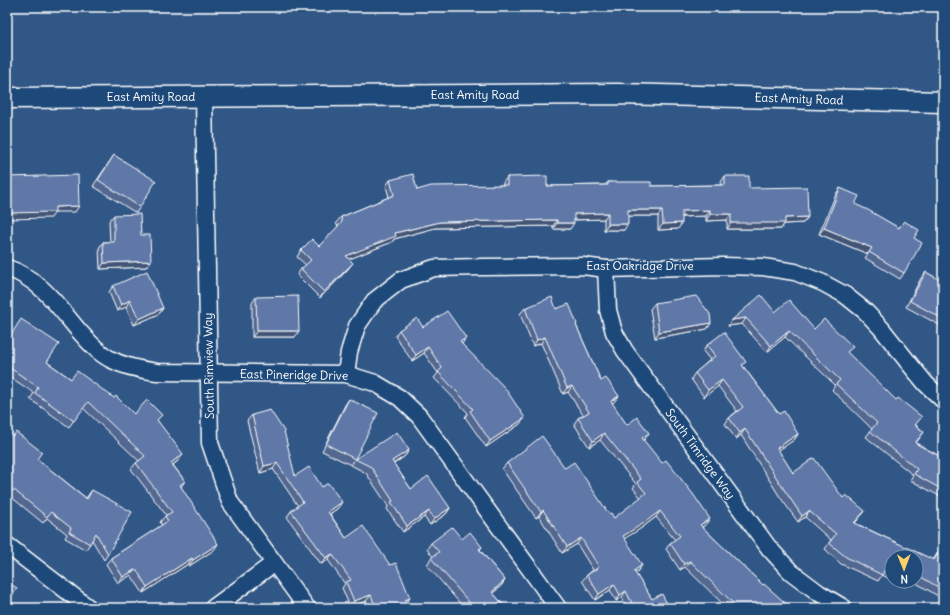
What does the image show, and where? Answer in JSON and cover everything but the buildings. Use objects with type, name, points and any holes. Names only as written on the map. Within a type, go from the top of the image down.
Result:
[{"type":"street","name":"East Amity Road","points":[[7,98],[618,94],[943,102]]},
{"type":"street","name":"South Rimview Way","points":[[204,96],[210,443],[230,502],[307,608]]},
{"type":"street","name":"East Oakridge Drive","points":[[346,374],[349,352],[357,326],[374,301],[402,280],[434,268],[583,266],[606,269],[723,266],[763,267],[795,272],[823,283],[845,295],[865,311],[881,328],[926,384],[943,400]]},
{"type":"street","name":"East Pineridge Drive","points":[[7,268],[16,270],[34,281],[49,295],[89,343],[110,359],[135,369],[157,372],[346,374],[375,383],[400,398],[419,416],[558,608]]},
{"type":"street","name":"South Timridge Way","points":[[606,269],[608,310],[614,332],[625,351],[770,548],[792,572],[819,593],[844,608]]},
{"type":"street","points":[[7,545],[89,608]]},
{"type":"street","points":[[213,608],[274,563]]}]
